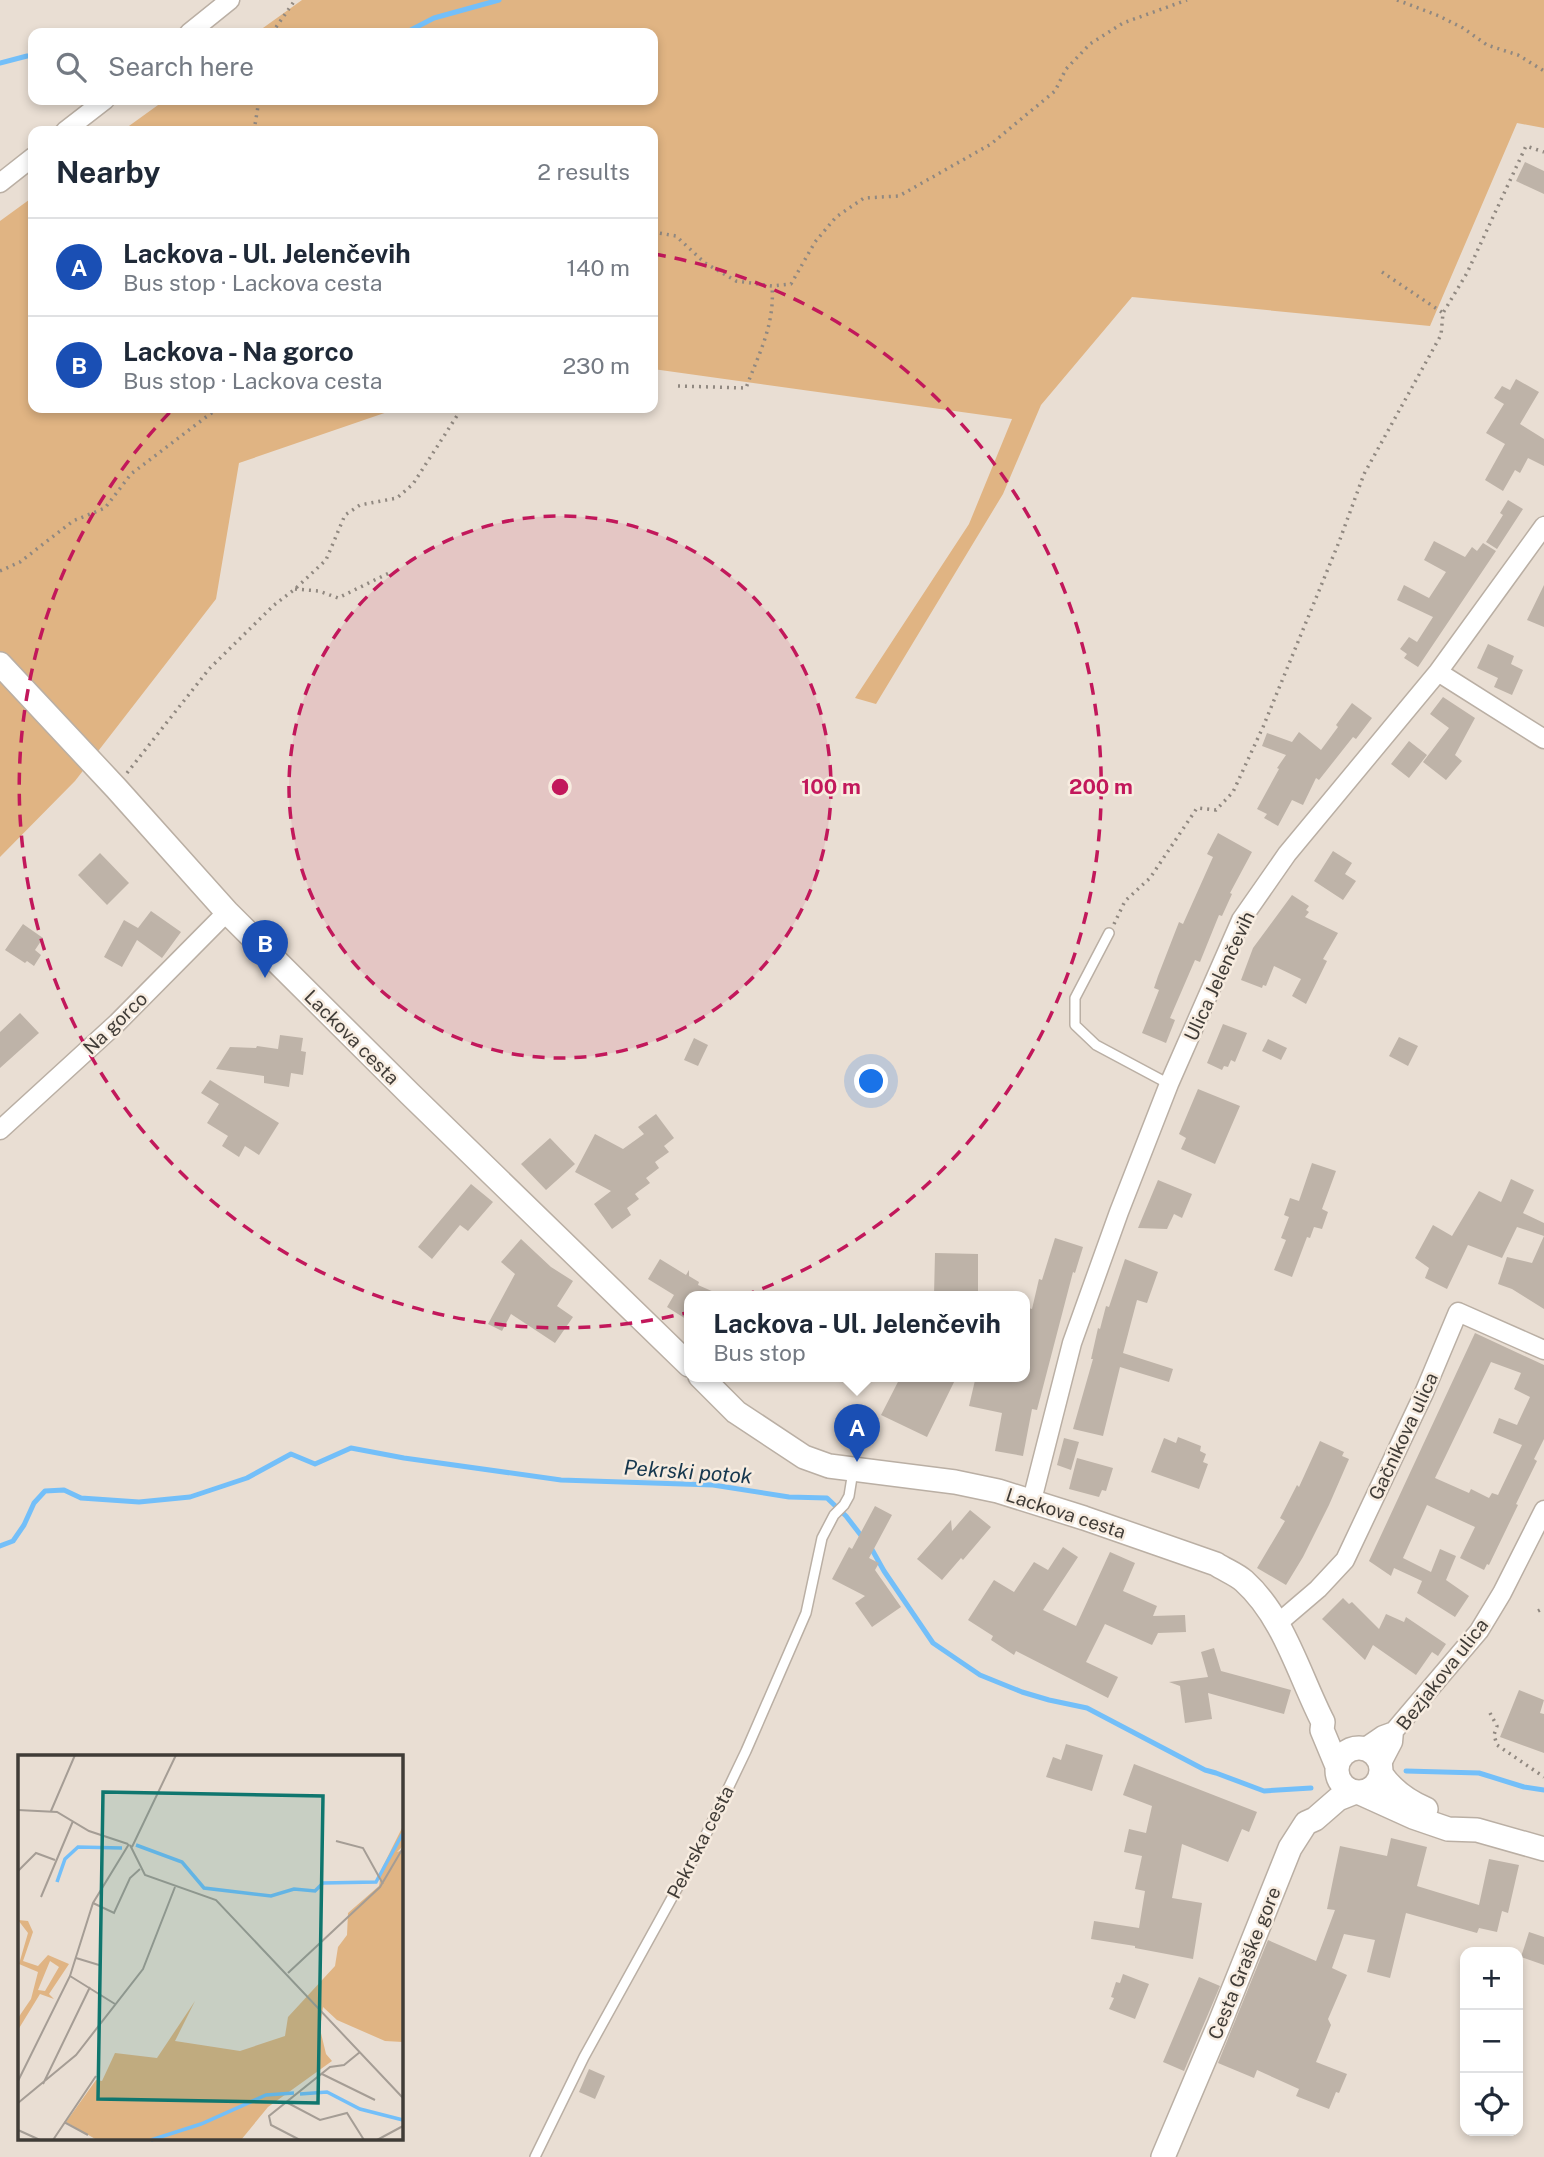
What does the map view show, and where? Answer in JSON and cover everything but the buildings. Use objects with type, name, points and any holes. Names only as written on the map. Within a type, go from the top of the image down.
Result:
[{"type":"street","points":[[195,28],[225,2]]},
{"type":"street","points":[[71,126],[99,105]]},
{"type":"street","points":[[0,183],[28,160]]},
{"type":"street","name":"Ulica Jelenčevih","points":[[1032,1500],[1072,1343],[1119,1212],[1169,1084],[1241,920],[1287,855],[1438,673],[1544,526]]},
{"type":"street","name":"Lackova cesta","points":[[0,664],[116,788],[226,912],[684,1360]]},
{"type":"street","points":[[1438,673],[1544,739]]},
{"type":"street","name":"Na gorco","points":[[0,1130],[117,1023],[226,912]]},
{"type":"street","name":"Gačnikova ulica","points":[[1277,1624],[1318,1589],[1345,1560],[1424,1393],[1458,1312],[1544,1350]]},
{"type":"street","name":"Lackova cesta","points":[[706,1382],[736,1412],[804,1457],[829,1466],[955,1482],[1032,1500],[1216,1564],[1242,1580],[1277,1624],[1323,1722],[1322,1730],[1337,1771]]},
{"type":"street","name":"Bezjakova ulica","points":[[1381,1769],[1393,1742],[1394,1731],[1479,1632],[1544,1510]]},
{"type":"street","points":[[1323,1722],[1359,1748],[1373,1752],[1390,1785],[1408,1801],[1477,1830],[1544,1849]]},
{"type":"street","points":[[1306,1823],[1308,1814],[1323,1797],[1337,1771],[1340,1756],[1394,1731]]},
{"type":"street","points":[[1357,1793],[1376,1784],[1381,1769]]},
{"type":"street","points":[[1337,1771],[1345,1788],[1413,1817],[1448,1829],[1477,1830]]},
{"type":"street","name":"Cesta Graške gore","points":[[1163,2157],[1290,1848],[1306,1823],[1315,1819],[1338,1799],[1357,1793]]},
{"type":"lane","points":[[1109,933],[1075,998],[1075,1025],[1096,1045],[1169,1084]]},
{"type":"lane","name":"Pekrska cesta","points":[[535,2157],[584,2057],[700,1847],[740,1763],[806,1612],[821,1538],[849,1496],[853,1470]]},
{"type":"path","points":[[275,28],[295,0]]},
{"type":"path","points":[[658,233],[676,236],[705,263],[736,281],[772,286],[791,284],[815,242],[836,217],[864,198],[899,196],[990,144],[1055,91],[1066,69],[1090,44],[1123,23],[1187,0]]},
{"type":"path","points":[[1397,0],[1439,16],[1463,28],[1487,45],[1518,55],[1544,71]]},
{"type":"path","points":[[255,126],[258,105]]},
{"type":"path","points":[[1109,933],[1125,901],[1150,878],[1197,808],[1216,810],[1233,792],[1263,727],[1364,474],[1441,335],[1443,313],[1467,273],[1526,146],[1544,152]]},
{"type":"path","points":[[1382,272],[1443,313]]},
{"type":"path","points":[[678,386],[746,388],[771,321],[774,305],[772,286]]},
{"type":"path","points":[[0,571],[20,562],[73,521],[105,508],[131,474],[211,413]]},
{"type":"path","points":[[116,788],[209,669],[274,605],[326,560],[345,515],[360,505],[397,498],[413,484],[459,413]]},
{"type":"path","points":[[295,589],[319,591],[338,598],[389,573]]},
{"type":"path","points":[[1490,1713],[1497,1726],[1494,1735],[1497,1745],[1544,1777]]},
{"type":"shaded area","points":[[302,0],[1544,0],[1544,128],[1517,123],[1430,326],[1132,297],[1041,405],[1003,494],[876,704],[855,698],[969,524],[1012,419],[658,370],[658,126],[129,126],[158,105],[658,105],[658,28],[263,28]]},
{"type":"shaded area","points":[[28,201],[28,413],[384,413],[239,463],[216,599],[75,781],[0,857],[0,221]]},
{"type":"waterway","points":[[415,28],[434,18],[499,0]]},
{"type":"waterway","points":[[0,63],[28,56]]},
{"type":"waterway","name":"Pekrski potok","points":[[0,1546],[13,1541],[34,1503],[45,1491],[64,1490],[81,1498],[139,1502],[190,1497],[247,1478],[291,1454],[315,1464],[351,1448],[561,1480],[713,1485],[789,1497],[827,1498],[863,1538]]},
{"type":"waterway","name":"Pekrski potok","points":[[870,1546],[933,1643],[980,1675],[1022,1692],[1087,1708],[1205,1770],[1264,1791],[1311,1788]]},
{"type":"waterway","points":[[1406,1771],[1479,1773],[1524,1787],[1544,1790]]},
{"type":"place","name":"Lackova - Na gorco","points":[[265,978]]},
{"type":"place","name":"Lackova - Ul. Jelenčevih","points":[[857,1462]]}]
